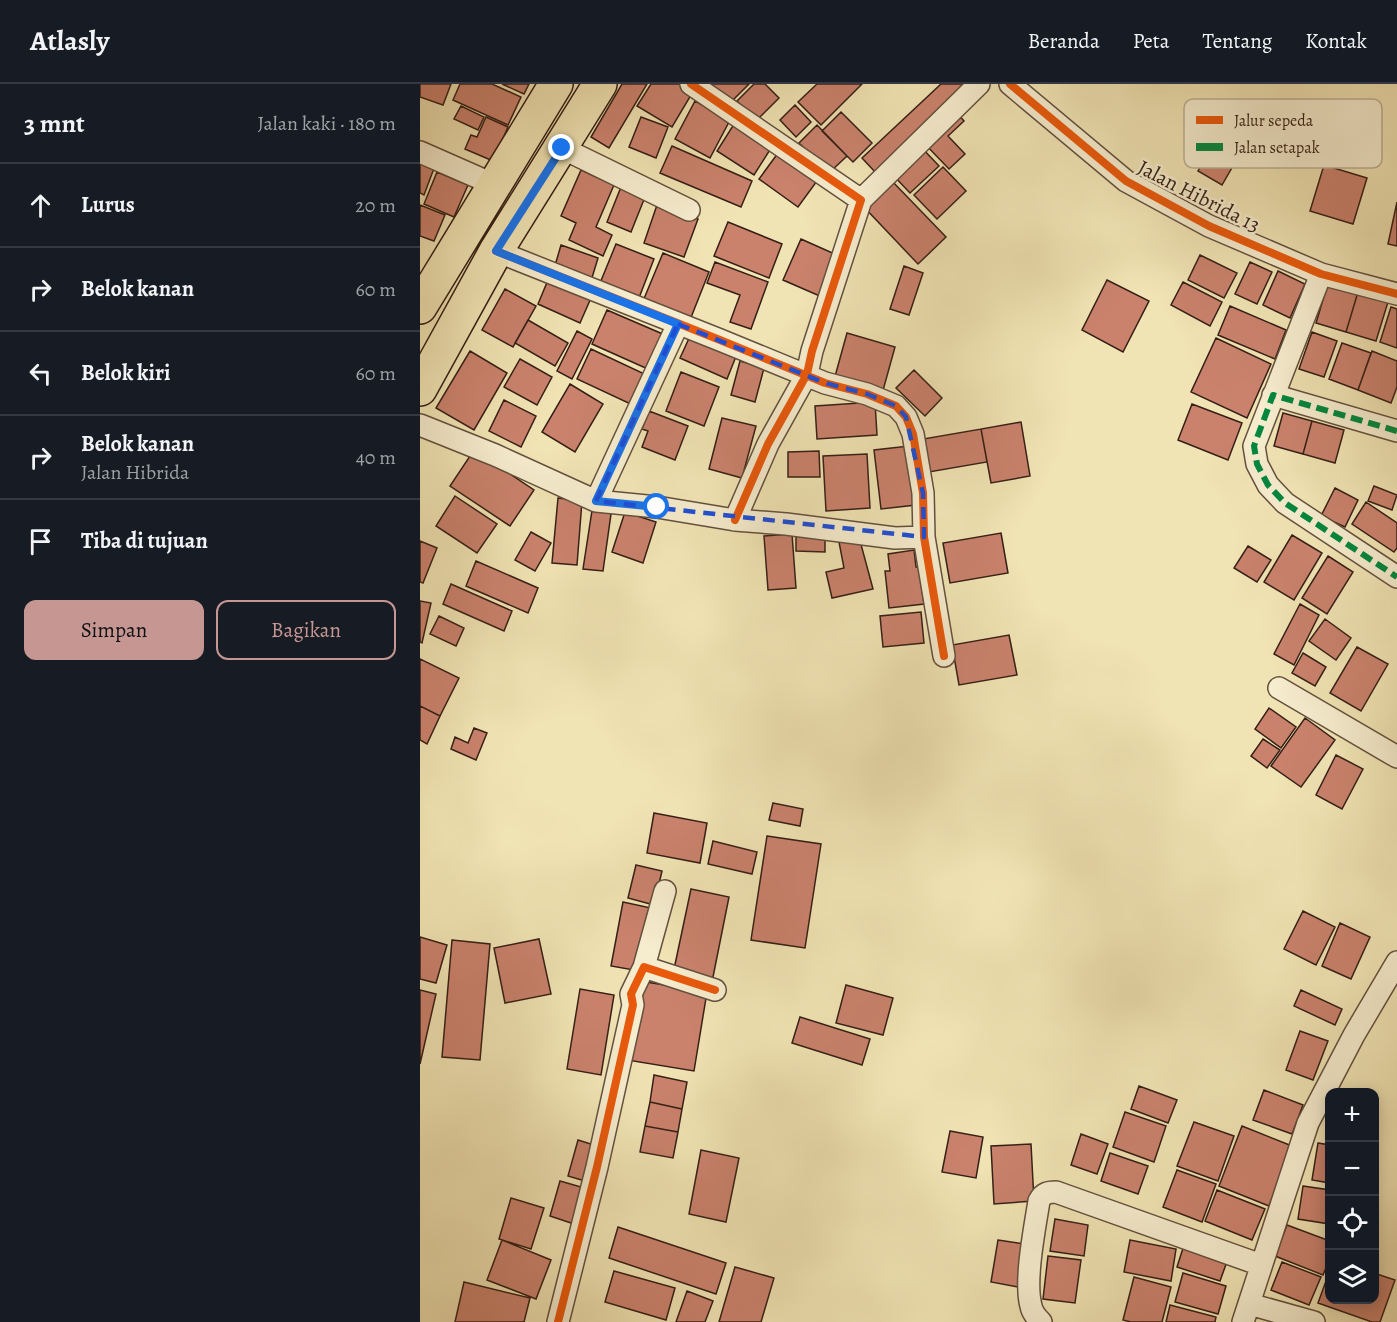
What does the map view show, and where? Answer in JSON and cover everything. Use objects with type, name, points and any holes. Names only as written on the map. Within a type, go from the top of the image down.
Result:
[{"type":"main road","points":[[420,307],[556,84]]},
{"type":"main road","points":[[420,389],[496,251],[600,84]]},
{"type":"street","points":[[691,84],[861,200]]},
{"type":"street","points":[[735,520],[768,444],[807,374],[812,351],[861,200],[979,84]]},
{"type":"street","name":"Jalan Hibrida 13","points":[[1010,84],[1126,181],[1209,226],[1321,274],[1397,294]]},
{"type":"street","points":[[562,148],[689,210]]},
{"type":"street","points":[[420,152],[495,185]]},
{"type":"street","points":[[496,251],[825,383],[867,394],[896,406],[906,417],[913,434],[923,493],[924,537],[944,656]]},
{"type":"street","points":[[1321,274],[1254,446],[1257,464],[1268,486],[1285,504],[1397,577]]},
{"type":"street","points":[[596,501],[678,324]]},
{"type":"street","points":[[1274,395],[1397,431]]},
{"type":"street","points":[[420,425],[495,455],[596,501],[895,538],[924,537]]},
{"type":"street","points":[[1279,688],[1397,757]]},
{"type":"street","points":[[558,1322],[597,1167],[633,1005],[631,994],[644,967],[665,891]]},
{"type":"street","points":[[1314,1322],[1246,1313],[1308,1124],[1354,1035],[1397,962]]},
{"type":"street","points":[[644,967],[715,990]]},
{"type":"street","points":[[1041,1322],[1031,1306],[1029,1293],[1032,1251],[1040,1201],[1042,1196],[1050,1192],[1056,1192],[1261,1265]]},
{"type":"highlighted area","points":[[678,324],[825,383],[867,394],[896,406],[906,417],[923,493],[924,537],[596,501]]},
{"type":"building","points":[[420,84],[451,84],[443,105],[420,97]]},
{"type":"building","points":[[460,84],[492,84],[521,97],[508,125],[453,100]]},
{"type":"building","points":[[502,84],[529,84],[524,94]]},
{"type":"building","points":[[622,84],[647,84],[609,148],[591,137]]},
{"type":"building","points":[[651,84],[685,84],[694,90],[672,127],[637,106]]},
{"type":"building","points":[[708,84],[749,84],[728,105]]},
{"type":"building","points":[[754,84],[765,84],[779,98],[756,121],[737,101]]},
{"type":"building","points":[[817,84],[862,84],[821,125],[798,102]]},
{"type":"building","points":[[941,84],[970,84],[876,173],[862,158]]},
{"type":"building","points":[[695,101],[730,120],[710,158],[675,139]]},
{"type":"building","points":[[795,105],[811,122],[796,137],[780,120]]},
{"type":"building","points":[[461,106],[484,117],[478,130],[454,119]]},
{"type":"building","points":[[841,112],[872,143],[853,162],[822,131]]},
{"type":"building","points":[[956,112],[964,121],[948,136],[965,154],[949,169],[924,143]]},
{"type":"building","points":[[486,117],[508,127],[493,161],[465,149],[471,135],[477,137]]},
{"type":"building","points":[[641,117],[668,127],[656,158],[629,147]]},
{"type":"building","points":[[736,121],[773,145],[754,175],[717,151]]},
{"type":"building","points":[[817,125],[847,156],[829,173],[799,143]]},
{"type":"building","points":[[672,146],[752,181],[741,207],[660,173]]},
{"type":"building","points":[[921,147],[939,166],[910,193],[892,174]]},
{"type":"building","points":[[778,153],[817,181],[798,207],[759,179]]},
{"type":"building","points":[[420,156],[436,163],[424,195],[420,193]]},
{"type":"building","points":[[943,167],[966,191],[937,219],[914,195]]},
{"type":"building","points":[[1200,168],[1232,168],[1222,185],[1198,171]]},
{"type":"building","points":[[1323,168],[1334,168],[1367,178],[1353,224],[1310,211]]},
{"type":"building","points":[[581,170],[614,185],[596,227],[612,235],[603,256],[569,240],[576,223],[561,216]]},
{"type":"building","points":[[437,172],[468,185],[454,217],[424,204]]},
{"type":"building","points":[[891,180],[946,237],[918,264],[863,206]]},
{"type":"building","points":[[621,187],[645,197],[631,232],[607,222]]},
{"type":"building","points":[[1397,202],[1397,246],[1388,244]]},
{"type":"building","points":[[420,205],[445,215],[434,241],[420,236]]},
{"type":"building","points":[[657,205],[698,219],[684,257],[644,243]]},
{"type":"building","points":[[728,222],[782,244],[769,278],[714,256]]},
{"type":"building","points":[[801,239],[839,256],[822,297],[783,280]]},
{"type":"building","points":[[616,244],[654,259],[637,303],[598,288]]},
{"type":"building","points":[[561,245],[598,258],[591,281],[554,269]]},
{"type":"building","points":[[663,253],[709,272],[690,320],[643,301]]},
{"type":"building","points":[[1200,255],[1237,273],[1224,298],[1188,280]]},
{"type":"building","points":[[715,262],[768,282],[751,329],[730,322],[740,295],[707,283]]},
{"type":"building","points":[[1250,262],[1272,272],[1257,304],[1235,294]]},
{"type":"building","points":[[904,266],[923,273],[909,315],[890,309]]},
{"type":"building","points":[[1278,271],[1305,284],[1290,318],[1263,305]]},
{"type":"building","points":[[548,280],[591,298],[580,323],[538,304]]},
{"type":"building","points":[[1107,280],[1149,301],[1123,352],[1082,330]]},
{"type":"building","points":[[1183,282],[1222,302],[1210,326],[1171,305]]},
{"type":"building","points":[[1328,283],[1358,292],[1346,332],[1316,323]]},
{"type":"building","points":[[505,289],[536,306],[513,347],[482,330]]},
{"type":"building","points":[[1358,292],[1388,302],[1376,341],[1346,332]]},
{"type":"building","points":[[1230,306],[1286,330],[1275,359],[1218,335]]},
{"type":"building","points":[[1391,307],[1397,309],[1397,348],[1380,342]]},
{"type":"building","points":[[607,310],[665,335],[650,370],[592,344]]},
{"type":"building","points":[[528,320],[568,343],[555,366],[515,343]]},
{"type":"building","points":[[577,331],[592,339],[572,379],[557,371]]},
{"type":"building","points":[[1312,332],[1337,341],[1324,377],[1299,369]]},
{"type":"building","points":[[847,333],[895,347],[882,394],[834,380]]},
{"type":"building","points":[[691,334],[737,354],[727,379],[680,358]]},
{"type":"building","points":[[1216,338],[1271,364],[1247,418],[1191,392]]},
{"type":"building","points":[[1342,343],[1371,353],[1358,390],[1329,379]]},
{"type":"building","points":[[591,349],[651,377],[637,407],[577,379]]},
{"type":"building","points":[[470,351],[507,373],[474,430],[436,408]]},
{"type":"building","points":[[1372,351],[1397,361],[1397,387],[1391,403],[1358,390]]},
{"type":"building","points":[[520,359],[552,377],[537,405],[504,387]]},
{"type":"building","points":[[740,361],[764,368],[755,402],[731,395]]},
{"type":"building","points":[[914,370],[942,398],[925,416],[896,388]]},
{"type":"building","points":[[681,372],[719,387],[704,426],[666,411]]},
{"type":"building","points":[[570,384],[603,404],[575,452],[542,432]]},
{"type":"building","points":[[504,400],[536,416],[521,447],[489,431]]},
{"type":"building","points":[[875,402],[877,435],[817,439],[815,406]]},
{"type":"building","points":[[1192,404],[1242,423],[1228,460],[1178,440]]},
{"type":"building","points":[[649,411],[688,426],[675,460],[642,447],[648,431],[642,429]]},
{"type":"building","points":[[1283,413],[1312,421],[1303,454],[1274,446]]},
{"type":"building","points":[[722,418],[756,426],[742,478],[709,469]]},
{"type":"building","points":[[1312,421],[1344,430],[1335,463],[1303,454]]},
{"type":"building","points":[[1021,422],[1030,476],[991,483],[981,429]]},
{"type":"building","points":[[981,429],[987,462],[929,472],[923,439]]},
{"type":"building","points":[[909,446],[916,505],[881,509],[874,450]]},
{"type":"building","points":[[474,450],[534,490],[510,526],[450,486]]},
{"type":"building","points":[[819,451],[820,477],[788,477],[788,452]]},
{"type":"building","points":[[867,454],[870,508],[826,511],[823,456]]},
{"type":"building","points":[[1374,486],[1397,495],[1392,510],[1368,501]]},
{"type":"building","points":[[1335,488],[1358,500],[1345,527],[1321,516]]},
{"type":"building","points":[[455,496],[497,524],[477,553],[436,526]]},
{"type":"building","points":[[558,498],[582,501],[577,565],[552,563]]},
{"type":"building","points":[[1366,502],[1397,523],[1397,548],[1394,552],[1352,524]]},
{"type":"building","points":[[593,504],[612,507],[603,571],[583,569]]},
{"type":"building","points":[[625,512],[656,522],[643,563],[612,552]]},
{"type":"building","points":[[796,530],[825,531],[825,552],[796,551]]},
{"type":"building","points":[[531,532],[551,543],[535,571],[515,560]]},
{"type":"building","points":[[1001,533],[1008,573],[950,583],[943,543]]},
{"type":"building","points":[[792,534],[796,588],[768,590],[764,536]]},
{"type":"building","points":[[1292,535],[1322,553],[1294,600],[1264,582]]},
{"type":"building","points":[[859,537],[873,589],[832,598],[826,572],[844,568],[839,542]]},
{"type":"building","points":[[420,541],[437,548],[423,583],[420,582]]},
{"type":"building","points":[[1248,546],[1271,560],[1257,582],[1234,568]]},
{"type":"building","points":[[914,550],[916,567],[919,567],[924,604],[889,608],[885,571],[890,571],[888,554]]},
{"type":"building","points":[[1328,556],[1353,572],[1327,614],[1302,598]]},
{"type":"building","points":[[476,561],[538,588],[528,613],[466,586]]},
{"type":"building","points":[[451,584],[512,611],[504,631],[443,604]]},
{"type":"building","points":[[420,601],[431,603],[422,643],[420,642]]},
{"type":"building","points":[[1300,604],[1319,615],[1294,665],[1274,654]]},
{"type":"building","points":[[921,612],[924,643],[883,647],[880,616]]},
{"type":"building","points":[[439,616],[464,628],[456,646],[430,634]]},
{"type":"building","points":[[1325,619],[1351,638],[1336,660],[1309,641]]},
{"type":"building","points":[[1009,635],[1017,675],[959,685],[952,645]]},
{"type":"building","points":[[1357,647],[1388,664],[1361,711],[1330,693]]},
{"type":"building","points":[[1303,653],[1326,667],[1315,686],[1292,673]]},
{"type":"building","points":[[420,659],[459,678],[440,716],[420,706]]},
{"type":"building","points":[[420,706],[440,716],[427,744],[420,740]]},
{"type":"building","points":[[1269,708],[1296,727],[1281,748],[1255,729]]},
{"type":"building","points":[[1305,718],[1335,740],[1301,787],[1271,766]]},
{"type":"building","points":[[474,728],[487,733],[476,760],[451,749],[455,737],[468,743]]},
{"type":"building","points":[[1263,739],[1280,750],[1267,768],[1251,756]]},
{"type":"building","points":[[1336,755],[1363,769],[1342,809],[1316,795]]},
{"type":"building","points":[[773,803],[803,809],[800,826],[769,820]]},
{"type":"building","points":[[654,813],[707,823],[700,863],[647,853]]},
{"type":"building","points":[[767,836],[821,844],[805,948],[751,940]]},
{"type":"building","points":[[713,841],[757,852],[752,874],[708,864]]},
{"type":"building","points":[[636,865],[662,871],[654,905],[628,898]]},
{"type":"building","points":[[691,889],[729,897],[712,982],[673,974]]},
{"type":"building","points":[[623,902],[651,908],[639,971],[611,966]]},
{"type":"building","points":[[1303,911],[1335,927],[1316,965],[1284,949]]},
{"type":"building","points":[[1340,923],[1370,937],[1351,979],[1322,966]]},
{"type":"building","points":[[420,937],[447,945],[436,983],[420,979]]},
{"type":"building","points":[[539,939],[551,994],[505,1003],[494,948]]},
{"type":"building","points":[[452,940],[490,944],[480,1060],[442,1057]]},
{"type":"building","points":[[640,981],[707,992],[694,1071],[627,1060]]},
{"type":"building","points":[[846,985],[893,998],[883,1035],[836,1023]]},
{"type":"building","points":[[580,989],[614,995],[601,1075],[567,1069]]},
{"type":"building","points":[[420,990],[436,994],[420,1064]]},
{"type":"building","points":[[1301,990],[1342,1009],[1335,1025],[1294,1006]]},
{"type":"building","points":[[800,1017],[870,1039],[862,1065],[792,1043]]},
{"type":"building","points":[[1300,1031],[1328,1041],[1313,1080],[1286,1070]]},
{"type":"building","points":[[654,1075],[687,1082],[682,1109],[650,1102]]},
{"type":"building","points":[[1139,1086],[1177,1100],[1168,1123],[1131,1109]]},
{"type":"building","points":[[1264,1090],[1303,1105],[1292,1134],[1253,1120]]},
{"type":"building","points":[[650,1102],[682,1109],[678,1132],[645,1126]]},
{"type":"building","points":[[1125,1112],[1166,1126],[1154,1162],[1113,1147]]},
{"type":"building","points":[[1194,1122],[1234,1136],[1218,1181],[1177,1166]]},
{"type":"building","points":[[645,1126],[678,1132],[673,1158],[640,1152]]},
{"type":"building","points":[[1242,1126],[1292,1146],[1269,1206],[1219,1186]]},
{"type":"building","points":[[950,1131],[983,1137],[976,1178],[942,1172]]},
{"type":"building","points":[[1081,1134],[1108,1144],[1097,1174],[1071,1165]]},
{"type":"building","points":[[578,1140],[594,1145],[585,1181],[568,1176]]},
{"type":"building","points":[[1318,1143],[1325,1144],[1325,1182],[1312,1180]]},
{"type":"building","points":[[1031,1144],[1034,1201],[994,1204],[991,1146]]},
{"type":"building","points":[[701,1150],[739,1158],[726,1222],[689,1214]]},
{"type":"building","points":[[1110,1153],[1148,1166],[1138,1194],[1101,1181]]},
{"type":"building","points":[[1177,1170],[1216,1184],[1202,1222],[1163,1207]]},
{"type":"building","points":[[560,1181],[588,1189],[577,1225],[550,1216]]},
{"type":"building","points":[[1303,1186],[1325,1189],[1325,1223],[1298,1219]]},
{"type":"building","points":[[1217,1190],[1265,1209],[1252,1240],[1205,1221]]},
{"type":"building","points":[[511,1198],[544,1208],[531,1249],[499,1239]]},
{"type":"building","points":[[1055,1219],[1088,1225],[1084,1256],[1050,1251]]},
{"type":"building","points":[[1287,1225],[1325,1239],[1323,1275],[1275,1256]]},
{"type":"building","points":[[618,1227],[726,1263],[716,1294],[609,1258]]},
{"type":"building","points":[[502,1240],[551,1260],[536,1299],[487,1280]]},
{"type":"building","points":[[998,1240],[1031,1245],[1023,1288],[991,1282]]},
{"type":"building","points":[[1130,1240],[1176,1249],[1171,1281],[1124,1272]]},
{"type":"building","points":[[1185,1242],[1229,1256],[1220,1281],[1177,1267]]},
{"type":"building","points":[[1048,1256],[1081,1260],[1075,1303],[1043,1299]]},
{"type":"building","points":[[1282,1262],[1321,1277],[1309,1305],[1271,1290]]},
{"type":"building","points":[[735,1267],[774,1278],[761,1322],[719,1322]]},
{"type":"building","points":[[614,1271],[675,1288],[666,1320],[605,1302]]},
{"type":"building","points":[[1183,1273],[1226,1286],[1218,1314],[1175,1302]]},
{"type":"building","points":[[1379,1275],[1395,1280],[1380,1322],[1372,1322],[1318,1303],[1325,1284],[1325,1304],[1379,1304]]},
{"type":"building","points":[[1134,1277],[1171,1287],[1162,1322],[1123,1320]]},
{"type":"building","points":[[464,1282],[530,1298],[524,1322],[455,1322]]},
{"type":"building","points":[[687,1291],[713,1301],[705,1322],[676,1322]]},
{"type":"building","points":[[1170,1305],[1216,1317],[1215,1322],[1166,1322]]},
{"type":"marked path","points":[[1397,431],[1273,395],[1254,446],[1257,464],[1268,485],[1285,503],[1397,577]]},
{"type":"cycle path","points":[[691,84],[861,200],[812,351],[807,374],[768,444],[735,520]]},
{"type":"cycle path","points":[[1010,84],[1126,181],[1209,226],[1321,274],[1397,294]]},
{"type":"cycle path","points":[[496,251],[825,383],[867,394],[896,406],[906,417],[913,434],[923,493],[924,537],[944,656]]},
{"type":"cycle path","points":[[558,1322],[597,1167],[633,1005],[631,994],[644,967],[715,990]]},
{"type":"route","points":[[562,148],[496,251],[678,324],[596,501],[657,507]]}]
